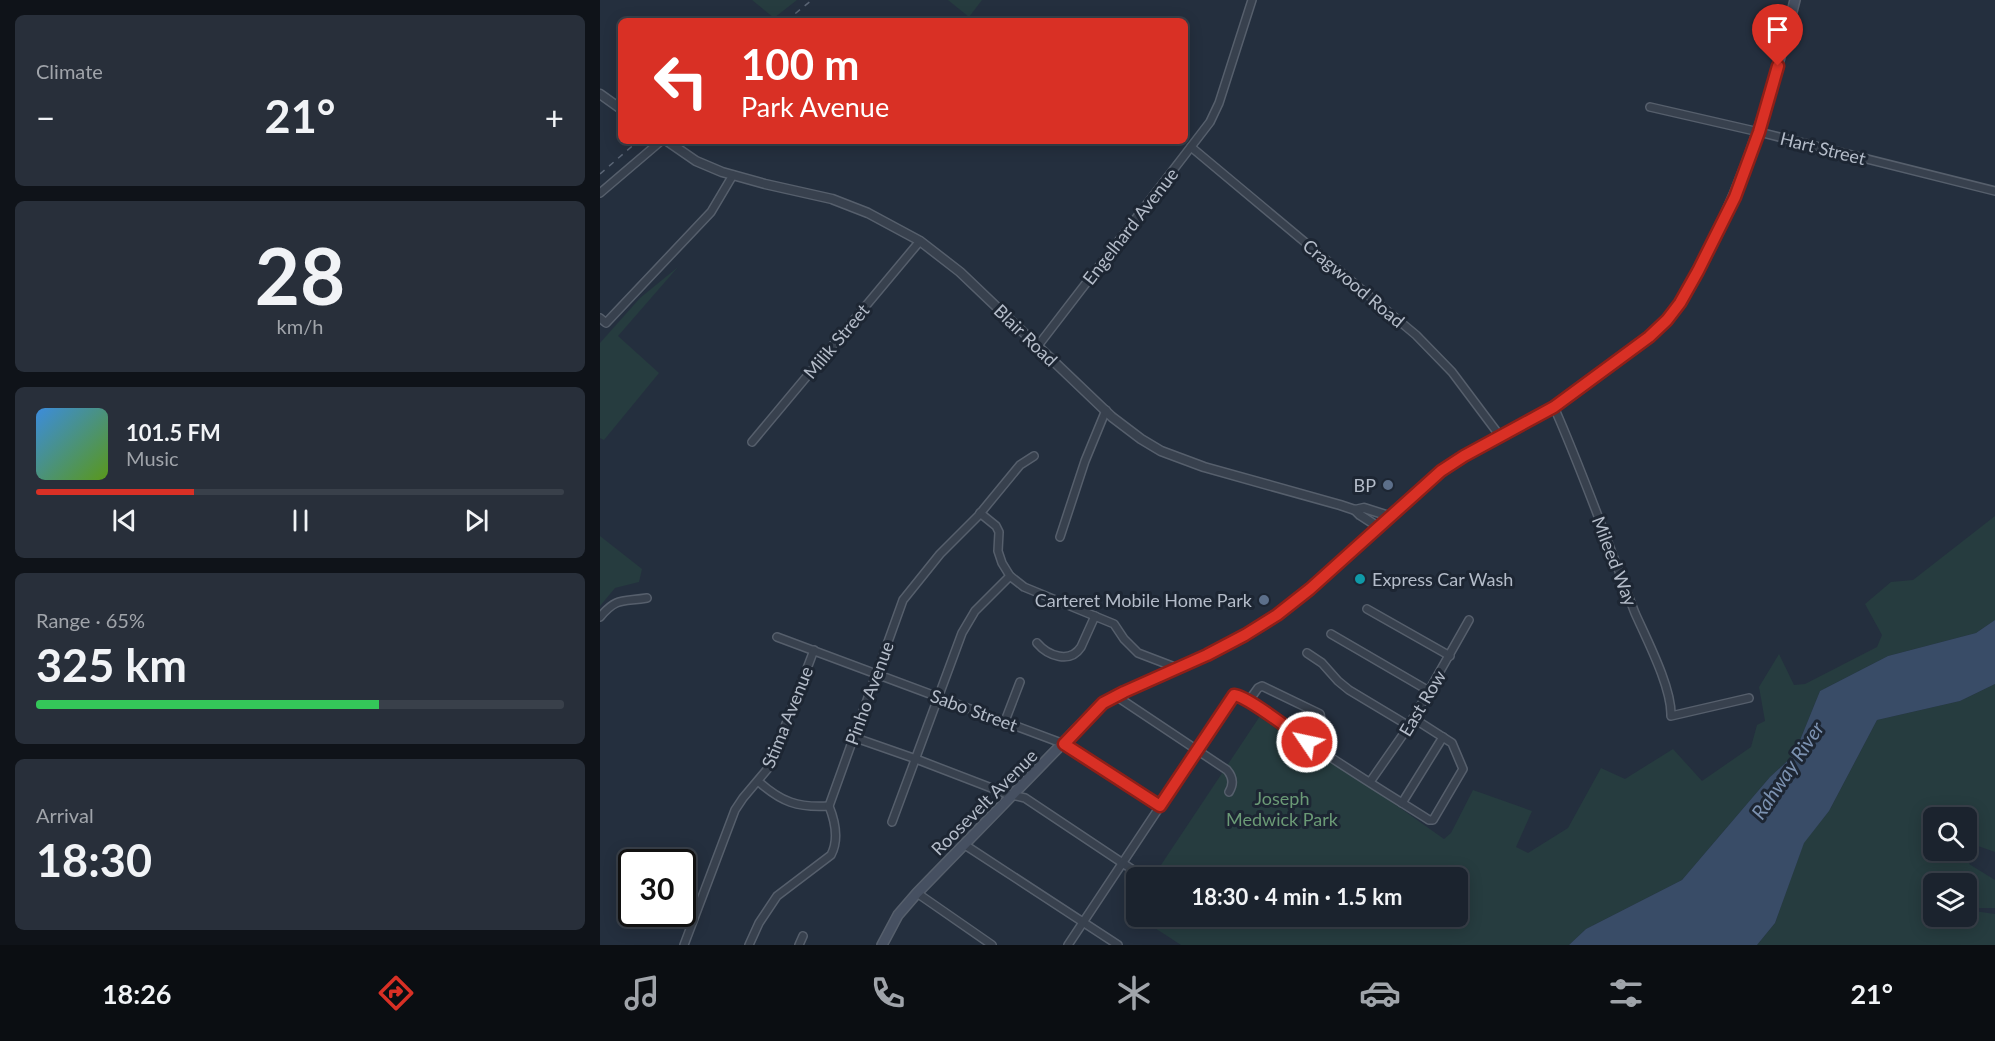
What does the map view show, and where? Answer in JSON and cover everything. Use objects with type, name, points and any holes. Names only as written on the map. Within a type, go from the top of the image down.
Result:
[{"type":"main road","name":"Roosevelt Avenue","points":[[882,945],[902,910],[917,893],[1100,706],[1116,696],[1245,635],[1277,615],[1310,589],[1377,526],[1441,471],[1554,407],[1649,337],[1676,309],[1728,211],[1759,132],[1795,0]]},
{"type":"street","name":"Engelhard Avenue","points":[[1037,347],[1210,122],[1219,103],[1252,0]]},
{"type":"street","points":[[600,94],[618,107]]},
{"type":"street","name":"Hart Street","points":[[1650,107],[1995,191]]},
{"type":"street","points":[[600,193],[657,144]]},
{"type":"street","name":"Blair Road","points":[[670,144],[696,161],[733,176],[832,199],[868,213],[920,241],[960,272],[1037,347],[1123,426],[1141,439],[1182,460],[1355,510],[1364,508],[1389,516]]},
{"type":"street","name":"Cragwood Road","points":[[1191,147],[1416,334],[1452,372],[1500,436]]},
{"type":"street","points":[[600,318],[606,323],[711,212],[733,176]]},
{"type":"street","name":"Milik Street","points":[[752,442],[920,241]]},
{"type":"street","name":"Mileed Way","points":[[1554,407],[1665,684],[1672,704],[1671,716],[1749,698]]},
{"type":"street","points":[[1060,537],[1085,461],[1106,410]]},
{"type":"street","name":"Pinho Avenue","points":[[829,806],[906,595],[1020,465],[1034,456]]},
{"type":"street","points":[[1355,510],[1377,526]]},
{"type":"street","points":[[980,513],[996,526],[999,532],[999,557],[1010,576],[1032,591],[1114,624],[1124,639],[1138,653],[1172,666],[1174,670]]},
{"type":"street","points":[[892,822],[962,633],[975,610],[1010,576]]},
{"type":"street","points":[[600,616],[610,605],[618,601],[646,598]]},
{"type":"street","points":[[1367,609],[1450,656]]},
{"type":"street","points":[[1037,643],[1044,651],[1055,656],[1072,655],[1081,647],[1095,616]]},
{"type":"street","name":"East Row","points":[[1370,782],[1409,726],[1469,620]]},
{"type":"street","points":[[1331,634],[1429,691]]},
{"type":"street","name":"Sabo Street","points":[[777,637],[1064,744],[1160,806]]},
{"type":"street","name":"Stima Avenue","points":[[684,945],[735,810],[770,766],[814,650]]},
{"type":"street","points":[[1306,653],[1322,663],[1349,690],[1409,726]]},
{"type":"street","points":[[1005,721],[1020,682]]},
{"type":"street","points":[[1248,702],[1262,686],[1320,714],[1321,719],[1307,742]]},
{"type":"street","points":[[1068,945],[1231,698],[1236,695],[1248,702],[1402,803],[1429,820],[1433,820],[1463,769],[1452,742],[1413,718]]},
{"type":"street","points":[[1116,696],[1197,749],[1231,775],[1233,786],[1229,792]]},
{"type":"street","points":[[853,737],[1025,798],[1129,867]]},
{"type":"street","points":[[1402,803],[1443,737]]},
{"type":"street","points":[[749,945],[759,923],[777,896],[831,855],[836,846],[829,806],[794,804],[774,794],[758,781]]},
{"type":"street","points":[[965,845],[1118,945]]},
{"type":"street","points":[[917,893],[992,945]]},
{"type":"street","points":[[799,945],[803,936]]},
{"type":"green space","points":[[752,0],[797,0],[774,18]]},
{"type":"green space","points":[[948,0],[982,0],[969,17]]},
{"type":"green space","points":[[678,267],[618,336],[659,373],[604,440],[600,438],[600,343],[640,298]]},
{"type":"green space","name":"Joseph Medwick Park","points":[[1995,516],[1995,620],[1976,633],[1888,656],[1820,691],[1794,755],[1770,777],[1682,880],[1586,929],[1569,945],[1181,945],[1153,927],[1468,927],[1468,867],[1160,867],[1262,713],[1444,839],[1451,833],[1473,790],[1532,811],[1516,847],[1528,853],[1568,828],[1601,768],[1625,779],[1673,749],[1702,781],[1751,747],[1757,725],[1765,721],[1759,687],[1779,654],[1794,685],[1805,684],[1877,647],[1882,635],[1865,604],[1891,582],[1913,580]]},
{"type":"green space","points":[[600,536],[642,569],[639,582],[615,588],[600,606]]},
{"type":"green space","points":[[1995,684],[1995,852],[1978,846],[1977,848],[1977,807],[1923,807],[1923,861],[1970,861],[1969,864],[1995,880],[1995,908],[1977,908],[1977,873],[1923,873],[1923,927],[1977,927],[1977,911],[1995,914],[1995,945],[1757,945],[1775,923],[1804,842],[1829,811],[1877,720],[1960,701]]},
{"type":"water","name":"Rahway River","points":[[1995,620],[1995,684],[1960,701],[1877,720],[1829,811],[1804,843],[1775,923],[1757,945],[1569,945],[1586,929],[1682,880],[1770,777],[1794,755],[1820,691],[1888,656],[1976,633]]},
{"type":"railway","points":[[790,18],[812,0]]},
{"type":"railway","points":[[600,174],[635,144]]},
{"type":"place","name":"BP","points":[[1388,485]]},
{"type":"place","name":"Express Car Wash","points":[[1360,579]]},
{"type":"place","name":"Carteret Mobile Home Park","points":[[1264,600]]},
{"type":"route","points":[[1307,742],[1253,705],[1234,695],[1160,806],[1064,744],[1103,703],[1207,655],[1277,615],[1310,589],[1441,471],[1554,407],[1649,337],[1667,320],[1685,295],[1728,211],[1759,132],[1778,66]]}]
